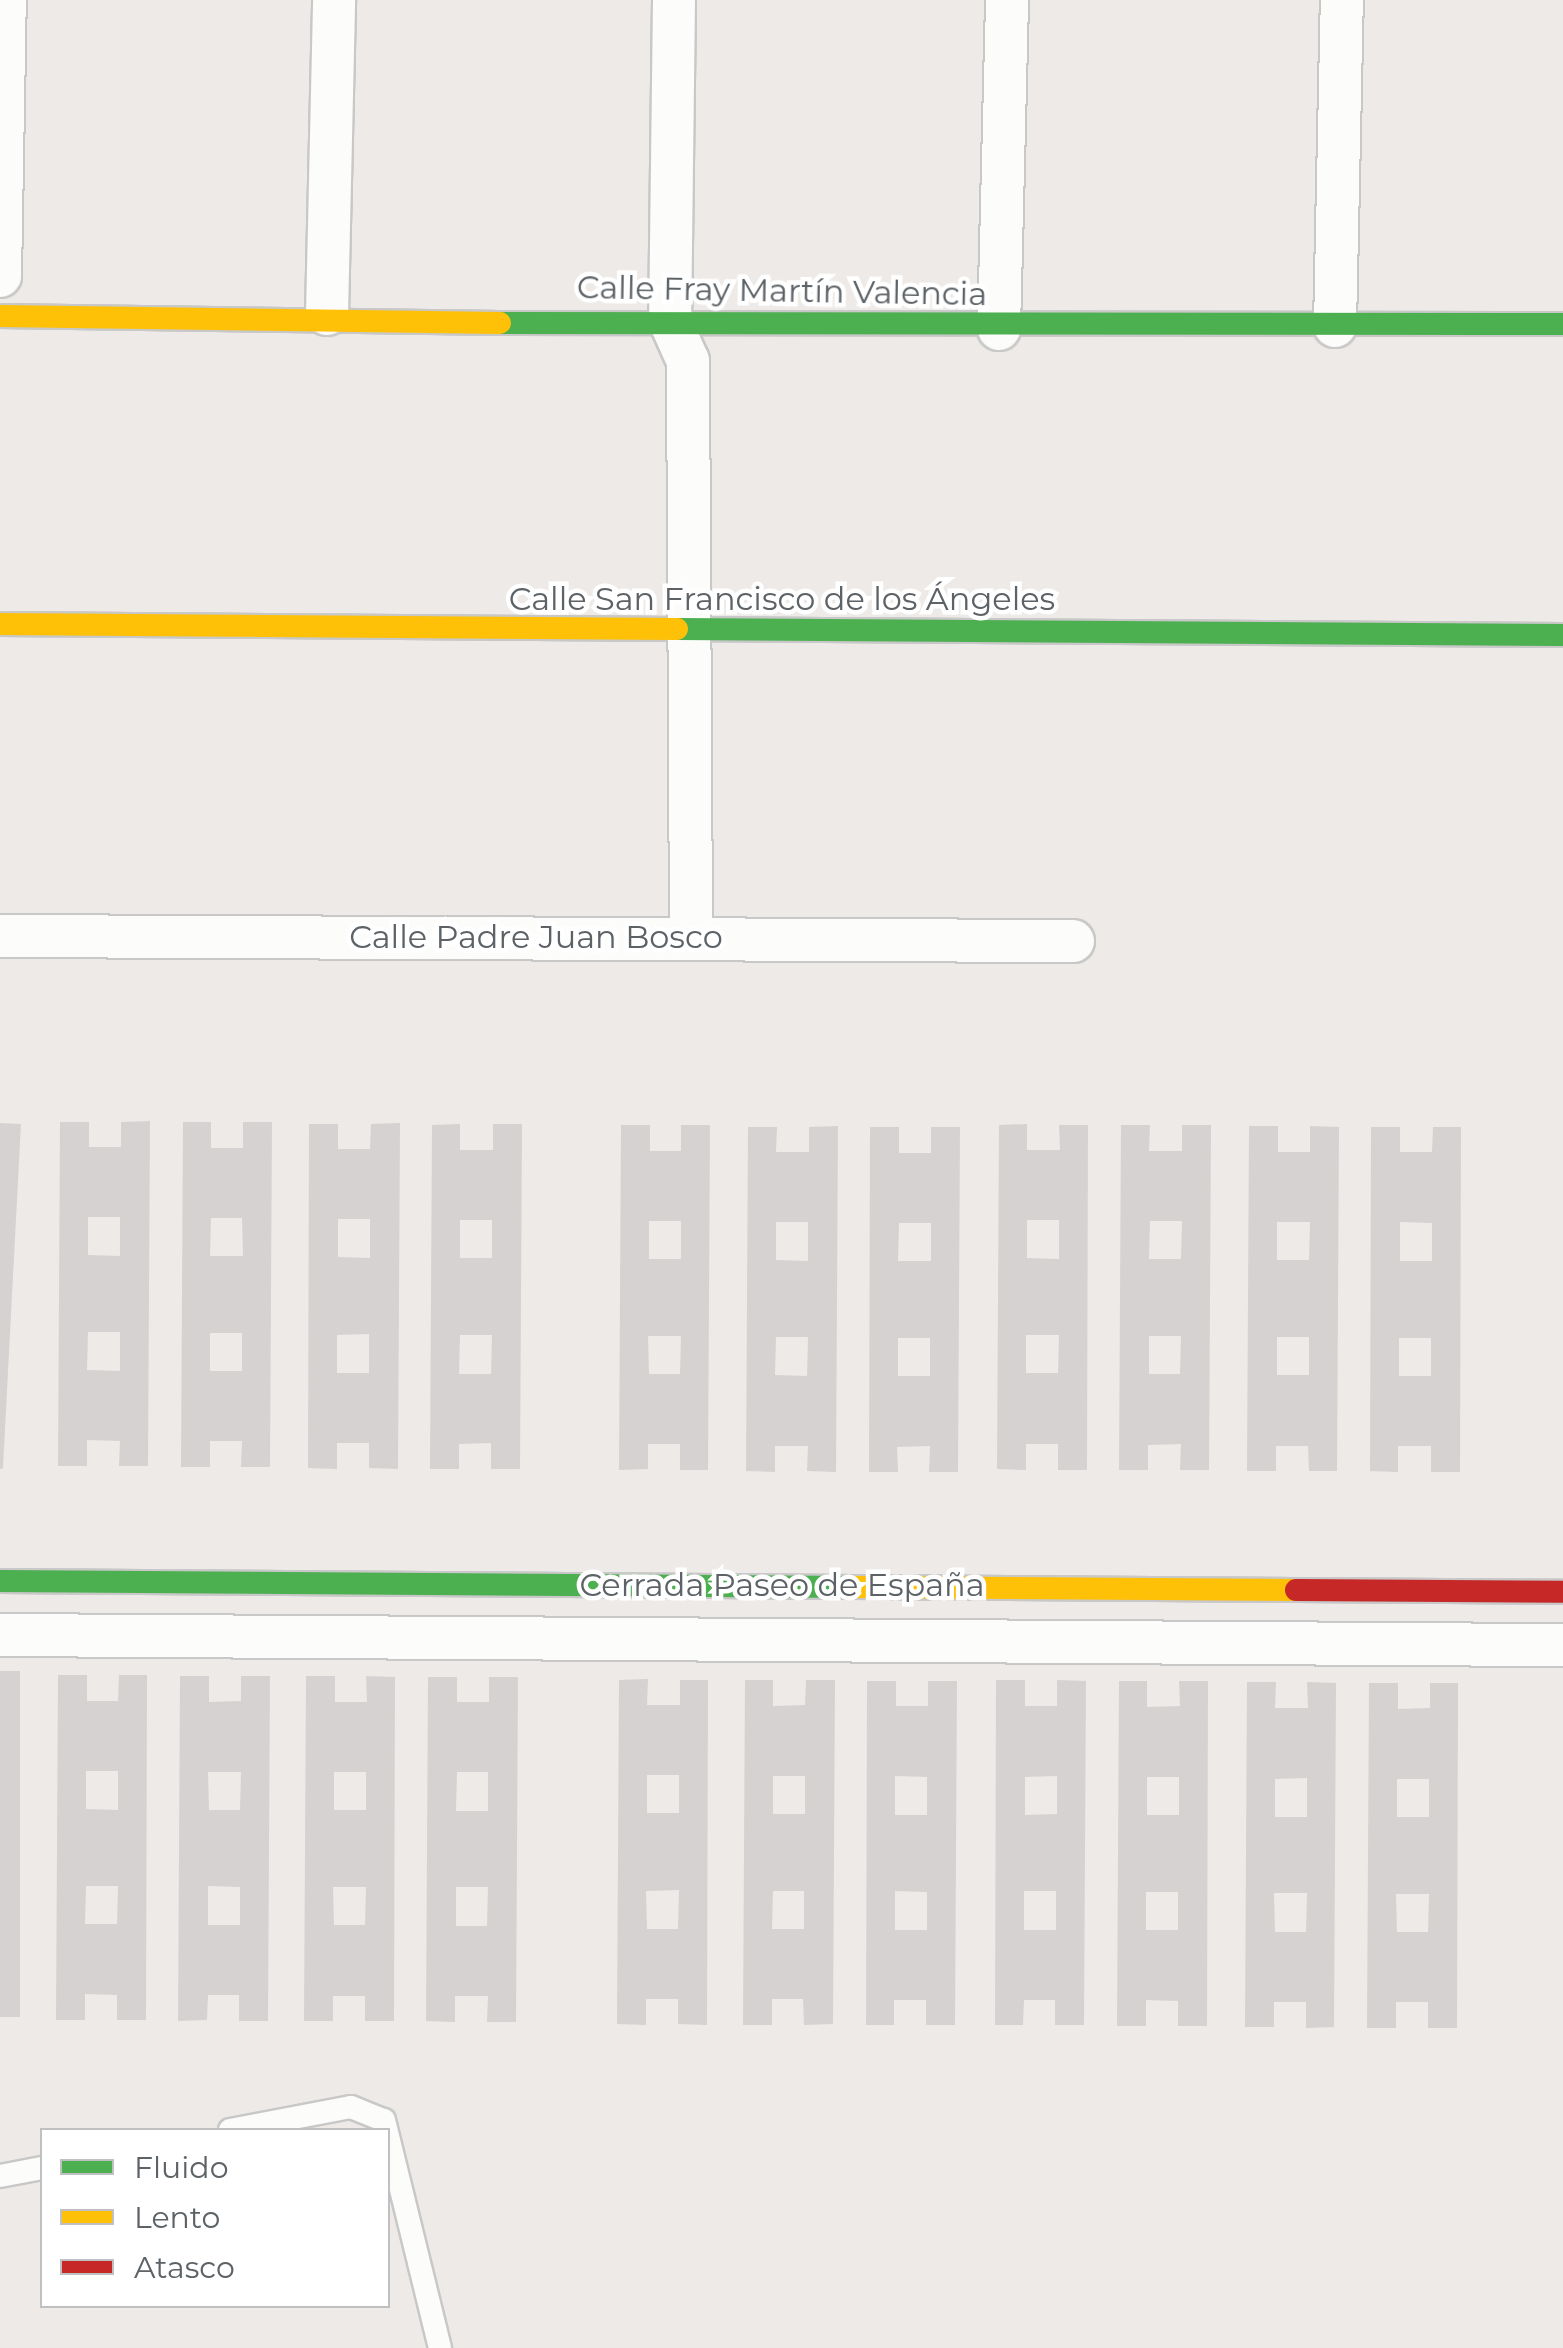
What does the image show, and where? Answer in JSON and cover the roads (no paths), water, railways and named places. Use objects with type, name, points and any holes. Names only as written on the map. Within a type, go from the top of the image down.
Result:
[{"type":"street","points":[[0,276],[5,0]]},
{"type":"street","points":[[327,314],[334,0]]},
{"type":"street","points":[[674,0],[670,321],[688,361],[690,936]]},
{"type":"street","points":[[999,329],[1007,0]]},
{"type":"street","points":[[1335,326],[1342,0]]},
{"type":"street","name":"Calle Fray Martín Valencia","points":[[0,316],[327,314],[999,329],[1563,324]]},
{"type":"street","name":"Calle San Francisco de los Ángeles","points":[[0,624],[1563,635]]},
{"type":"street","name":"Calle Padre Juan Bosco","points":[[0,936],[690,936],[1072,941]]},
{"type":"street","name":"Cerrada Paseo de España","points":[[0,1580],[1563,1592]]},
{"type":"street","name":"Cerrada Paseo de España","points":[[0,1635],[1563,1644]]},
{"type":"lane","points":[[581,1584],[581,1639]]},
{"type":"lane","points":[[240,2128],[351,2106],[384,2120],[386,2128]]},
{"type":"lane","points":[[390,2144],[440,2348]]},
{"type":"lane","points":[[0,2176],[40,2168]]}]
